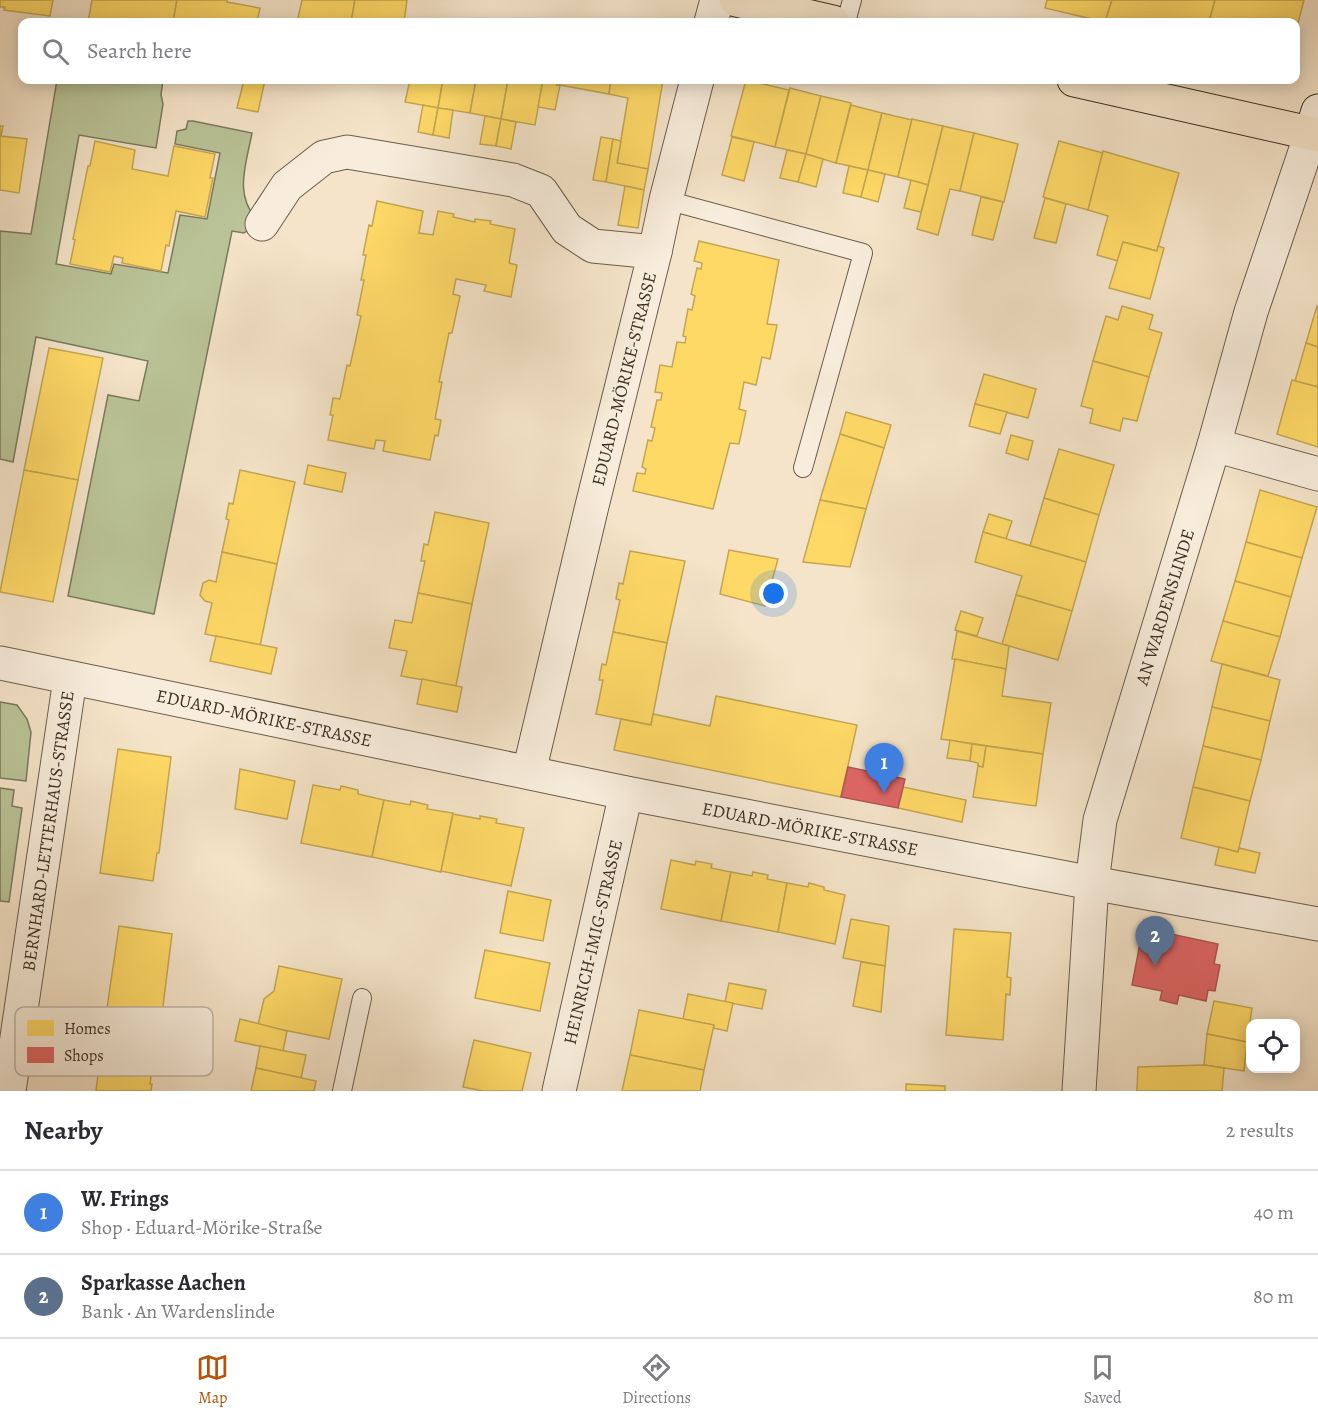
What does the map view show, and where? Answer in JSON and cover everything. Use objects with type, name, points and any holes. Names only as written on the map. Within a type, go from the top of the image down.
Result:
[{"type":"main road","points":[[736,0],[815,18]]},
{"type":"main road","points":[[1095,84],[1316,127]]},
{"type":"street","points":[[712,18],[717,0]]},
{"type":"street","points":[[656,252],[666,200],[696,84]]},
{"type":"street","name":"AN WARDENSLINDE","points":[[1079,1091],[1092,883],[1100,820],[1214,445],[1251,312],[1316,127]]},
{"type":"street","name":"EDUARD-MÖRIKE-STRASSE","points":[[262,224],[287,186],[324,157],[347,152],[513,180],[541,191],[567,229],[593,246],[656,252],[591,510],[529,772]]},
{"type":"street","points":[[1214,445],[1318,474]]},
{"type":"street","name":"EDUARD-MÖRIKE-STRASSE","points":[[0,663],[626,793],[1318,924]]},
{"type":"street","name":"BERNHARD-LETTERHAUS-STRASSE","points":[[21,1007],[70,679]]},
{"type":"street","name":"HEINRICH-IMIG-STRASSE","points":[[559,1091],[626,793]]},
{"type":"street","name":"BERNHARD-LETTERHAUS-STRASSE","points":[[9,1091],[15,1050]]},
{"type":"lane","points":[[847,18],[852,0]]},
{"type":"lane","points":[[666,200],[863,253],[803,468]]},
{"type":"lane","points":[[342,1091],[362,998]]},
{"type":"green space","points":[[56,84],[162,84],[163,104],[156,148],[79,135],[56,264],[111,274],[114,264],[168,273],[180,215],[207,219],[220,153],[175,144],[177,131],[186,129],[188,121],[193,121],[252,133],[245,168],[244,191],[246,202],[259,222],[244,233],[232,231],[154,614],[68,596],[108,395],[139,401],[148,361],[36,337],[13,462],[0,459],[0,231],[31,234]]},
{"type":"green space","points":[[0,702],[17,705],[27,719],[31,732],[26,781],[0,778]]},
{"type":"green space","points":[[0,788],[14,790],[12,806],[22,808],[9,902],[0,901]]},
{"type":"building: Homes","points":[[0,0],[53,0],[50,16],[4,10],[5,7],[0,7]]},
{"type":"building: Homes","points":[[92,0],[177,0],[174,18],[89,18]]},
{"type":"building: Homes","points":[[177,0],[227,0],[227,2],[260,8],[258,18],[174,18]]},
{"type":"building: Homes","points":[[302,0],[355,0],[352,18],[298,18]]},
{"type":"building: Homes","points":[[355,0],[407,0],[405,18],[352,18]]},
{"type":"building: Homes","points":[[1047,0],[1112,0],[1106,18],[1088,18],[1045,8]]},
{"type":"building: Homes","points":[[1112,0],[1215,0],[1210,18],[1106,18]]},
{"type":"building: Homes","points":[[1215,0],[1304,0],[1299,18],[1210,18]]},
{"type":"building: Homes","points":[[243,84],[264,84],[258,112],[237,108]]},
{"type":"building: Homes","points":[[409,84],[442,84],[438,108],[405,102]]},
{"type":"building: Homes","points":[[442,84],[475,84],[470,113],[438,108]]},
{"type":"building: Homes","points":[[475,84],[507,84],[501,119],[470,113]]},
{"type":"building: Homes","points":[[507,84],[542,84],[535,125],[501,119]]},
{"type":"building: Homes","points":[[542,84],[560,85],[555,110],[538,107]]},
{"type":"building: Homes","points":[[557,84],[610,84],[609,94]]},
{"type":"building: Homes","points":[[610,84],[662,84],[648,169],[617,163],[628,98],[609,94]]},
{"type":"building: Homes","points":[[745,84],[763,84],[789,90],[775,147],[731,136]]},
{"type":"building: Homes","points":[[790,88],[821,96],[806,154],[775,147]]},
{"type":"building: Homes","points":[[821,96],[851,103],[836,163],[806,154]]},
{"type":"building: Homes","points":[[423,105],[438,108],[433,135],[418,132]]},
{"type":"building: Homes","points":[[851,105],[882,113],[868,170],[836,163]]},
{"type":"building: Homes","points":[[438,108],[453,110],[449,138],[433,135]]},
{"type":"building: Homes","points":[[882,113],[912,120],[898,177],[868,170]]},
{"type":"building: Homes","points":[[485,116],[501,119],[496,146],[480,144]]},
{"type":"building: Homes","points":[[501,119],[516,122],[511,149],[496,146]]},
{"type":"building: Homes","points":[[912,119],[943,126],[928,185],[898,177]]},
{"type":"building: Homes","points":[[0,126],[3,126],[1,136],[27,139],[19,193],[0,190]]},
{"type":"building: Homes","points":[[943,126],[974,133],[960,191],[950,189],[938,235],[917,229]]},
{"type":"building: Homes","points":[[974,133],[1018,144],[1004,202],[960,191]]},
{"type":"building: Homes","points":[[601,137],[613,139],[606,182],[593,180]]},
{"type":"building: Homes","points":[[732,137],[754,142],[744,181],[722,175]]},
{"type":"building: Homes","points":[[613,139],[621,141],[617,163],[648,169],[644,190],[606,182]]},
{"type":"building: Homes","points":[[95,141],[135,150],[132,169],[168,176],[174,146],[215,154],[205,217],[176,211],[161,271],[122,263],[123,258],[114,256],[110,272],[70,264],[75,240],[73,239]]},
{"type":"building: Homes","points":[[1059,141],[1103,153],[1088,210],[1043,197]]},
{"type":"building: Homes","points":[[787,150],[806,154],[798,182],[780,178]]},
{"type":"building: Homes","points":[[1103,151],[1179,173],[1157,251],[1123,242],[1118,261],[1097,255],[1108,216],[1088,210]]},
{"type":"building: Homes","points":[[806,154],[823,159],[816,187],[798,182]]},
{"type":"building: Homes","points":[[849,166],[868,170],[861,197],[843,193]]},
{"type":"building: Homes","points":[[868,170],[885,174],[878,202],[861,197]]},
{"type":"building: Homes","points":[[911,180],[928,185],[921,212],[904,208]]},
{"type":"building: Homes","points":[[625,186],[644,190],[638,228],[618,225]]},
{"type":"building: Homes","points":[[981,197],[1003,202],[993,240],[972,235]]},
{"type":"building: Homes","points":[[1045,198],[1066,204],[1056,243],[1034,238]]},
{"type":"building: Homes","points":[[377,201],[423,211],[419,233],[433,235],[438,211],[454,214],[453,217],[475,222],[475,219],[491,221],[490,224],[515,229],[509,263],[517,265],[511,297],[484,291],[486,285],[456,279],[453,294],[460,296],[452,333],[449,333],[439,382],[442,382],[435,419],[441,420],[438,436],[435,435],[430,460],[383,451],[385,441],[376,440],[374,449],[328,440],[333,415],[330,415],[333,398],[340,399],[361,316],[357,315],[364,280],[361,280],[366,255],[363,255]]},
{"type":"building: Homes","points":[[699,241],[779,260],[767,324],[777,325],[770,359],[762,357],[756,385],[744,382],[739,409],[746,411],[739,444],[730,443],[713,509],[633,491],[637,473],[645,474],[646,469],[642,467],[648,440],[652,441],[655,428],[651,427],[657,400],[661,400],[662,393],[655,392],[660,365],[672,367],[677,342],[685,343],[686,337],[683,336],[688,309],[692,310],[695,296],[691,294],[697,268],[701,269],[702,263],[694,261]]},
{"type":"building: Homes","points":[[1123,242],[1157,251],[1158,246],[1164,248],[1150,299],[1109,288]]},
{"type":"building: Homes","points":[[1122,306],[1153,315],[1149,329],[1162,333],[1149,377],[1093,361],[1106,316],[1118,320]]},
{"type":"building: Homes","points":[[1318,307],[1318,347],[1306,343]]},
{"type":"building: Homes","points":[[1306,343],[1318,347],[1318,387],[1295,381]]},
{"type":"building: Homes","points":[[49,348],[103,358],[78,480],[24,470]]},
{"type":"building: Homes","points":[[1093,361],[1149,377],[1137,421],[1123,418],[1120,431],[1090,423],[1093,409],[1081,406]]},
{"type":"building: Homes","points":[[984,374],[1036,389],[1028,418],[975,404]]},
{"type":"building: Homes","points":[[1292,380],[1318,387],[1318,447],[1277,434]]},
{"type":"building: Homes","points":[[975,404],[1007,412],[1000,434],[969,426]]},
{"type":"building: Homes","points":[[846,412],[891,425],[884,448],[840,434]]},
{"type":"building: Homes","points":[[840,434],[884,448],[866,509],[820,500]]},
{"type":"building: Homes","points":[[1011,435],[1033,441],[1028,460],[1006,453]]},
{"type":"building: Homes","points":[[1059,449],[1114,465],[1099,515],[1044,498]]},
{"type":"building: Homes","points":[[308,465],[346,473],[342,492],[304,484]]},
{"type":"building: Homes","points":[[24,470],[78,480],[53,602],[0,592]]},
{"type":"building: Homes","points":[[240,470],[295,482],[277,564],[222,552],[229,520],[226,519],[229,503],[233,504]]},
{"type":"building: Homes","points":[[1260,490],[1317,507],[1302,558],[1246,542]]},
{"type":"building: Homes","points":[[1044,498],[1099,515],[1086,562],[1030,546]]},
{"type":"building: Homes","points":[[820,500],[866,509],[850,567],[803,562]]},
{"type":"building: Homes","points":[[435,512],[489,523],[472,604],[418,593],[425,561],[421,561],[424,544],[428,545]]},
{"type":"building: Homes","points":[[989,514],[1012,521],[1006,539],[983,532]]},
{"type":"building: Homes","points":[[983,532],[1086,562],[1072,611],[1016,595],[1022,576],[975,562]]},
{"type":"building: Homes","points":[[1246,542],[1302,558],[1291,597],[1235,581]]},
{"type":"building: Homes","points":[[729,550],[778,559],[765,606],[720,594]]},
{"type":"building: Homes","points":[[630,551],[685,561],[667,643],[613,632],[620,600],[616,599],[619,583],[623,584]]},
{"type":"building: Homes","points":[[222,552],[277,564],[260,646],[205,634],[212,603],[205,601],[200,595],[203,583],[209,580],[216,582]]},
{"type":"building: Homes","points":[[1235,581],[1291,597],[1280,637],[1223,621]]},
{"type":"building: Homes","points":[[418,593],[472,604],[456,686],[401,676],[407,651],[389,648],[395,620],[412,623]]},
{"type":"building: Homes","points":[[1016,595],[1072,611],[1058,660],[1002,644]]},
{"type":"building: Homes","points":[[961,611],[983,618],[977,636],[955,630]]},
{"type":"building: Homes","points":[[1223,621],[1280,637],[1268,676],[1211,661]]},
{"type":"building: Homes","points":[[957,631],[1009,646],[1006,669],[952,659]]},
{"type":"building: Homes","points":[[613,632],[667,643],[651,725],[596,714],[603,680],[599,680],[602,664],[606,665]]},
{"type":"building: Homes","points":[[216,636],[277,648],[271,674],[210,661]]},
{"type":"building: Homes","points":[[955,659],[1006,669],[1002,696],[1051,703],[1043,754],[941,739]]},
{"type":"building: Homes","points":[[1222,664],[1280,680],[1270,721],[1212,707]]},
{"type":"building: Homes","points":[[422,679],[462,687],[457,712],[417,704]]},
{"type":"building: Homes","points":[[716,696],[857,725],[841,797],[614,750],[621,719],[651,725],[653,714],[710,726]]},
{"type":"building: Homes","points":[[1212,707],[1270,721],[1261,760],[1203,746]]},
{"type":"building: Homes","points":[[950,740],[972,744],[970,761],[947,758]]},
{"type":"building: Homes","points":[[972,744],[986,746],[983,767],[970,761]]},
{"type":"building: Homes","points":[[986,746],[1043,754],[1036,806],[973,797],[978,766],[983,767]]},
{"type":"building: Homes","points":[[1203,746],[1261,760],[1250,801],[1193,787]]},
{"type":"building: Homes","points":[[118,749],[171,757],[159,853],[157,853],[153,881],[100,873]]},
{"type":"building: Homes","points":[[240,769],[295,781],[287,819],[235,809]]},
{"type":"building: Homes","points":[[313,785],[340,790],[341,786],[358,790],[358,794],[384,800],[372,857],[301,843]]},
{"type":"building: Homes","points":[[903,787],[966,800],[962,822],[898,808]]},
{"type":"building: Homes","points":[[1193,787],[1250,801],[1238,852],[1181,838]]},
{"type":"building: Homes","points":[[384,800],[410,805],[411,801],[428,805],[427,809],[453,813],[441,872],[372,857]]},
{"type":"building: Homes","points":[[453,814],[480,819],[480,816],[497,819],[496,823],[524,828],[511,886],[441,871]]},
{"type":"building: Homes","points":[[1219,847],[1238,852],[1239,848],[1260,853],[1255,873],[1215,865]]},
{"type":"building: Homes","points":[[671,860],[695,865],[696,861],[712,864],[711,868],[731,872],[721,921],[661,909]]},
{"type":"building: Homes","points":[[731,872],[752,876],[753,872],[768,875],[767,879],[787,883],[778,932],[721,921]]},
{"type":"building: Homes","points":[[787,883],[808,887],[809,883],[824,887],[824,890],[845,895],[835,944],[778,932]]},
{"type":"building: Homes","points":[[508,891],[551,900],[543,941],[500,933]]},
{"type":"building: Homes","points":[[851,919],[889,926],[885,966],[843,958]]},
{"type":"building: Homes","points":[[119,926],[172,934],[163,1007],[107,1007]]},
{"type":"building: Homes","points":[[954,929],[1011,933],[1007,977],[1011,978],[1010,995],[1006,994],[1003,1040],[946,1035]]},
{"type":"building: Homes","points":[[485,950],[550,963],[540,1011],[475,998]]},
{"type":"building: Homes","points":[[861,962],[885,966],[881,1012],[853,1006]]},
{"type":"building: Homes","points":[[279,966],[342,979],[329,1039],[258,1025],[264,999],[274,991]]},
{"type":"building: Homes","points":[[729,983],[766,990],[762,1009],[725,1002]]},
{"type":"building: Homes","points":[[688,994],[733,1003],[727,1031],[713,1028],[714,1025],[683,1019]]},
{"type":"building: Homes","points":[[1214,1001],[1252,1008],[1250,1019],[1246,1019],[1246,1042],[1207,1034]]},
{"type":"building: Homes","points":[[639,1010],[714,1025],[704,1070],[630,1055]]},
{"type":"building: Homes","points":[[240,1019],[287,1031],[283,1051],[235,1041]]},
{"type":"building: Homes","points":[[1207,1034],[1246,1042],[1244,1071],[1204,1065]]},
{"type":"building: Homes","points":[[474,1040],[531,1053],[522,1091],[483,1091],[463,1087]]},
{"type":"building: Homes","points":[[260,1046],[306,1055],[301,1078],[256,1068]]},
{"type":"building: Homes","points":[[630,1055],[704,1070],[700,1091],[622,1091]]},
{"type":"building: Homes","points":[[1204,1065],[1224,1068],[1222,1091],[1137,1091],[1138,1067]]},
{"type":"building: Homes","points":[[256,1068],[316,1081],[314,1091],[251,1091]]},
{"type":"building: Homes","points":[[98,1076],[151,1076],[151,1091],[96,1091]]},
{"type":"building: Homes","points":[[906,1084],[945,1086],[945,1091],[906,1091]]},
{"type":"building: Shops","points":[[848,767],[905,779],[898,808],[841,797]]},
{"type":"building: Shops","points":[[1143,928],[1218,944],[1214,964],[1220,965],[1215,991],[1208,990],[1206,1001],[1179,995],[1177,1004],[1160,1000],[1162,991],[1132,985]]},
{"type":"place","name":"W. Frings","points":[[884,793]]},
{"type":"place","name":"Sparkasse Aachen","points":[[1155,966]]}]
